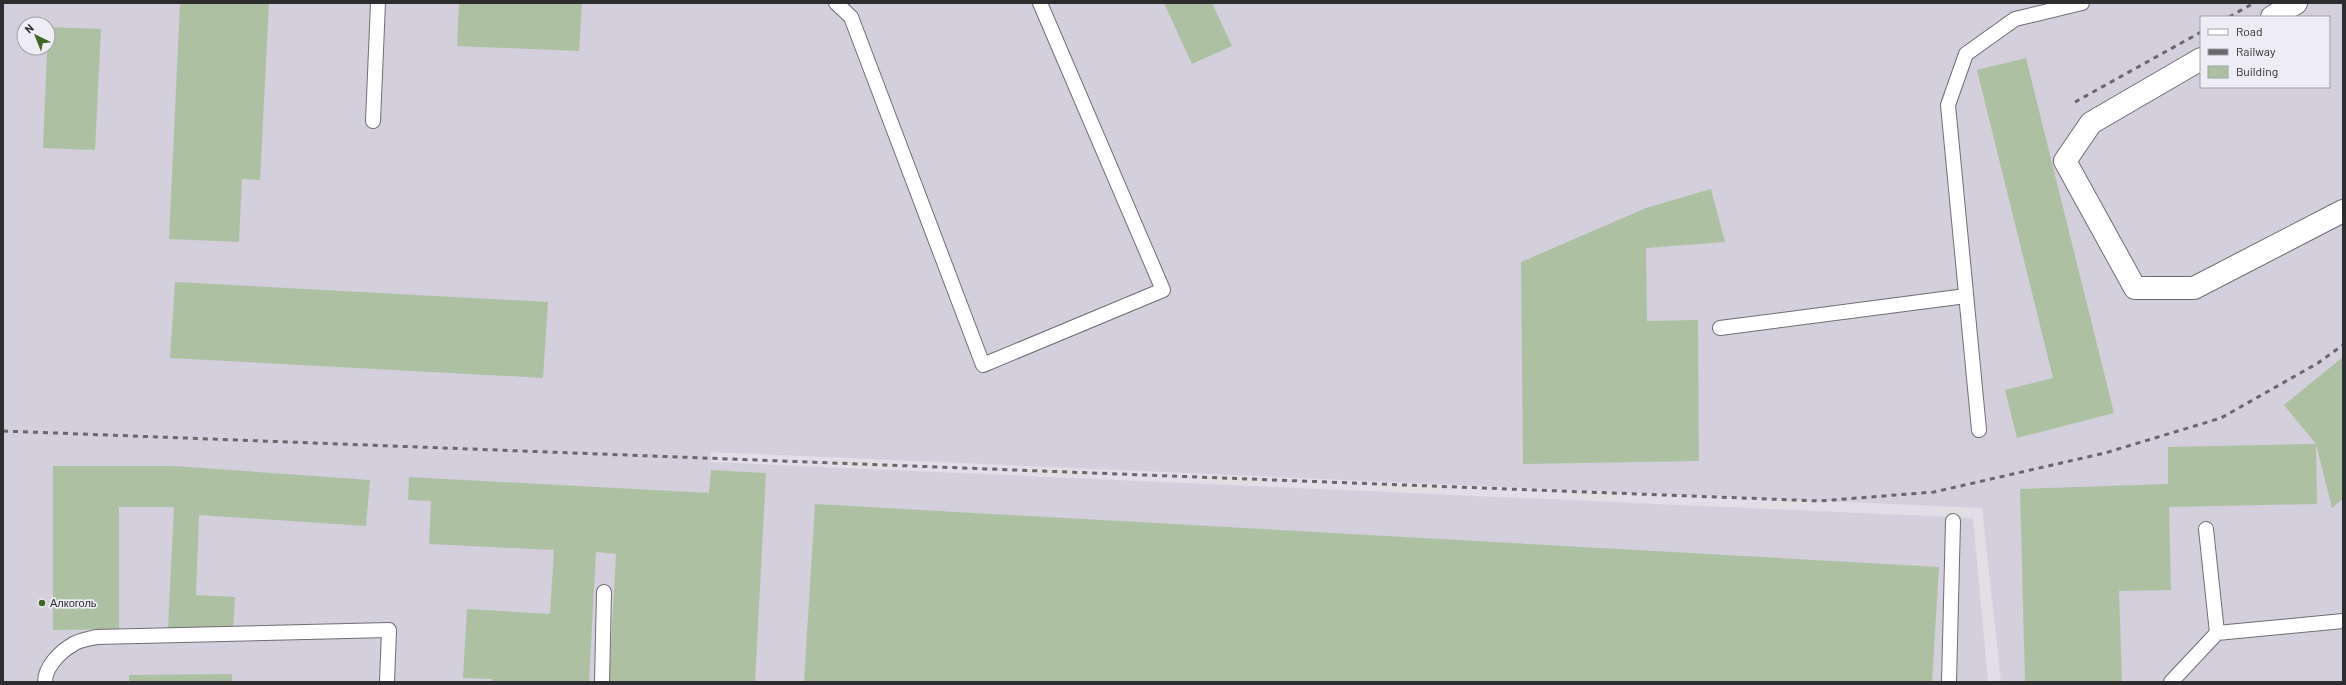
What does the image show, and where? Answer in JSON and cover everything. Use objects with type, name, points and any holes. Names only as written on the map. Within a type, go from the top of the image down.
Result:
[{"type":"street","points":[[2274,16],[2296,3]]},
{"type":"street","points":[[2200,60],[2091,123],[2065,161],[2135,288],[2194,288],[2343,211]]},
{"type":"lane","points":[[373,121],[378,3]]},
{"type":"lane","points":[[836,3],[851,17],[983,365],[1163,290],[1040,3]]},
{"type":"lane","points":[[1979,430],[1948,104],[1966,54],[2015,19],[2082,3]]},
{"type":"lane","points":[[1720,328],[1966,296]]},
{"type":"lane","points":[[1949,682],[1953,521]]},
{"type":"lane","points":[[2206,529],[2217,633]]},
{"type":"lane","points":[[602,682],[604,592]]},
{"type":"lane","points":[[2171,682],[2217,633],[2343,621]]},
{"type":"lane","points":[[45,682],[45,675],[56,658],[73,644],[96,637],[389,630],[387,682]]},
{"type":"shaded area","points":[[3,3],[2343,3],[2343,682],[2001,682],[1982,508],[711,452],[711,462],[1973,518],[1988,682],[3,682]]},
{"type":"building","points":[[180,3],[269,3],[260,180],[242,179],[239,242],[169,239]]},
{"type":"building","points":[[459,3],[582,3],[579,51],[457,46]]},
{"type":"building","points":[[1164,3],[1212,3],[1232,46],[1192,64]]},
{"type":"building","points":[[56,27],[101,29],[95,150],[43,148],[47,56],[56,56]]},
{"type":"building","points":[[2026,58],[2114,413],[2017,438],[2005,390],[2053,378],[1977,70]]},
{"type":"building","points":[[1711,189],[1725,242],[1646,248],[1647,321],[1698,320],[1699,461],[1523,464],[1521,262],[1646,208]]},
{"type":"building","points":[[175,282],[548,302],[543,378],[170,358]]},
{"type":"building","points":[[2343,357],[2343,499],[2332,508],[2316,444],[2284,405]]},
{"type":"building","points":[[2316,444],[2317,504],[2169,507],[2171,590],[2119,591],[2122,682],[2025,682],[2020,489],[2168,484],[2168,447]]},
{"type":"building","points":[[53,466],[174,466],[370,480],[366,526],[199,515],[196,595],[235,597],[233,631],[168,628],[174,507],[119,507],[119,629],[53,630]]},
{"type":"building","points":[[711,470],[766,473],[755,682],[609,682],[616,554],[596,552],[589,682],[492,682],[492,679],[463,678],[467,609],[550,614],[554,550],[429,544],[431,501],[408,500],[409,477],[709,493]]},
{"type":"building","points":[[815,504],[1939,567],[1932,682],[804,682]]},
{"type":"building","points":[[232,674],[232,682],[129,682],[129,675]]},
{"type":"railway","points":[[2231,16],[2254,3]]},
{"type":"railway","points":[[2075,102],[2200,33]]},
{"type":"railway","points":[[3,431],[1820,501],[1934,492],[2105,453],[2221,418],[2318,363],[2343,345]]},
{"type":"place","name":"Алкоголь","points":[[42,603]]}]
